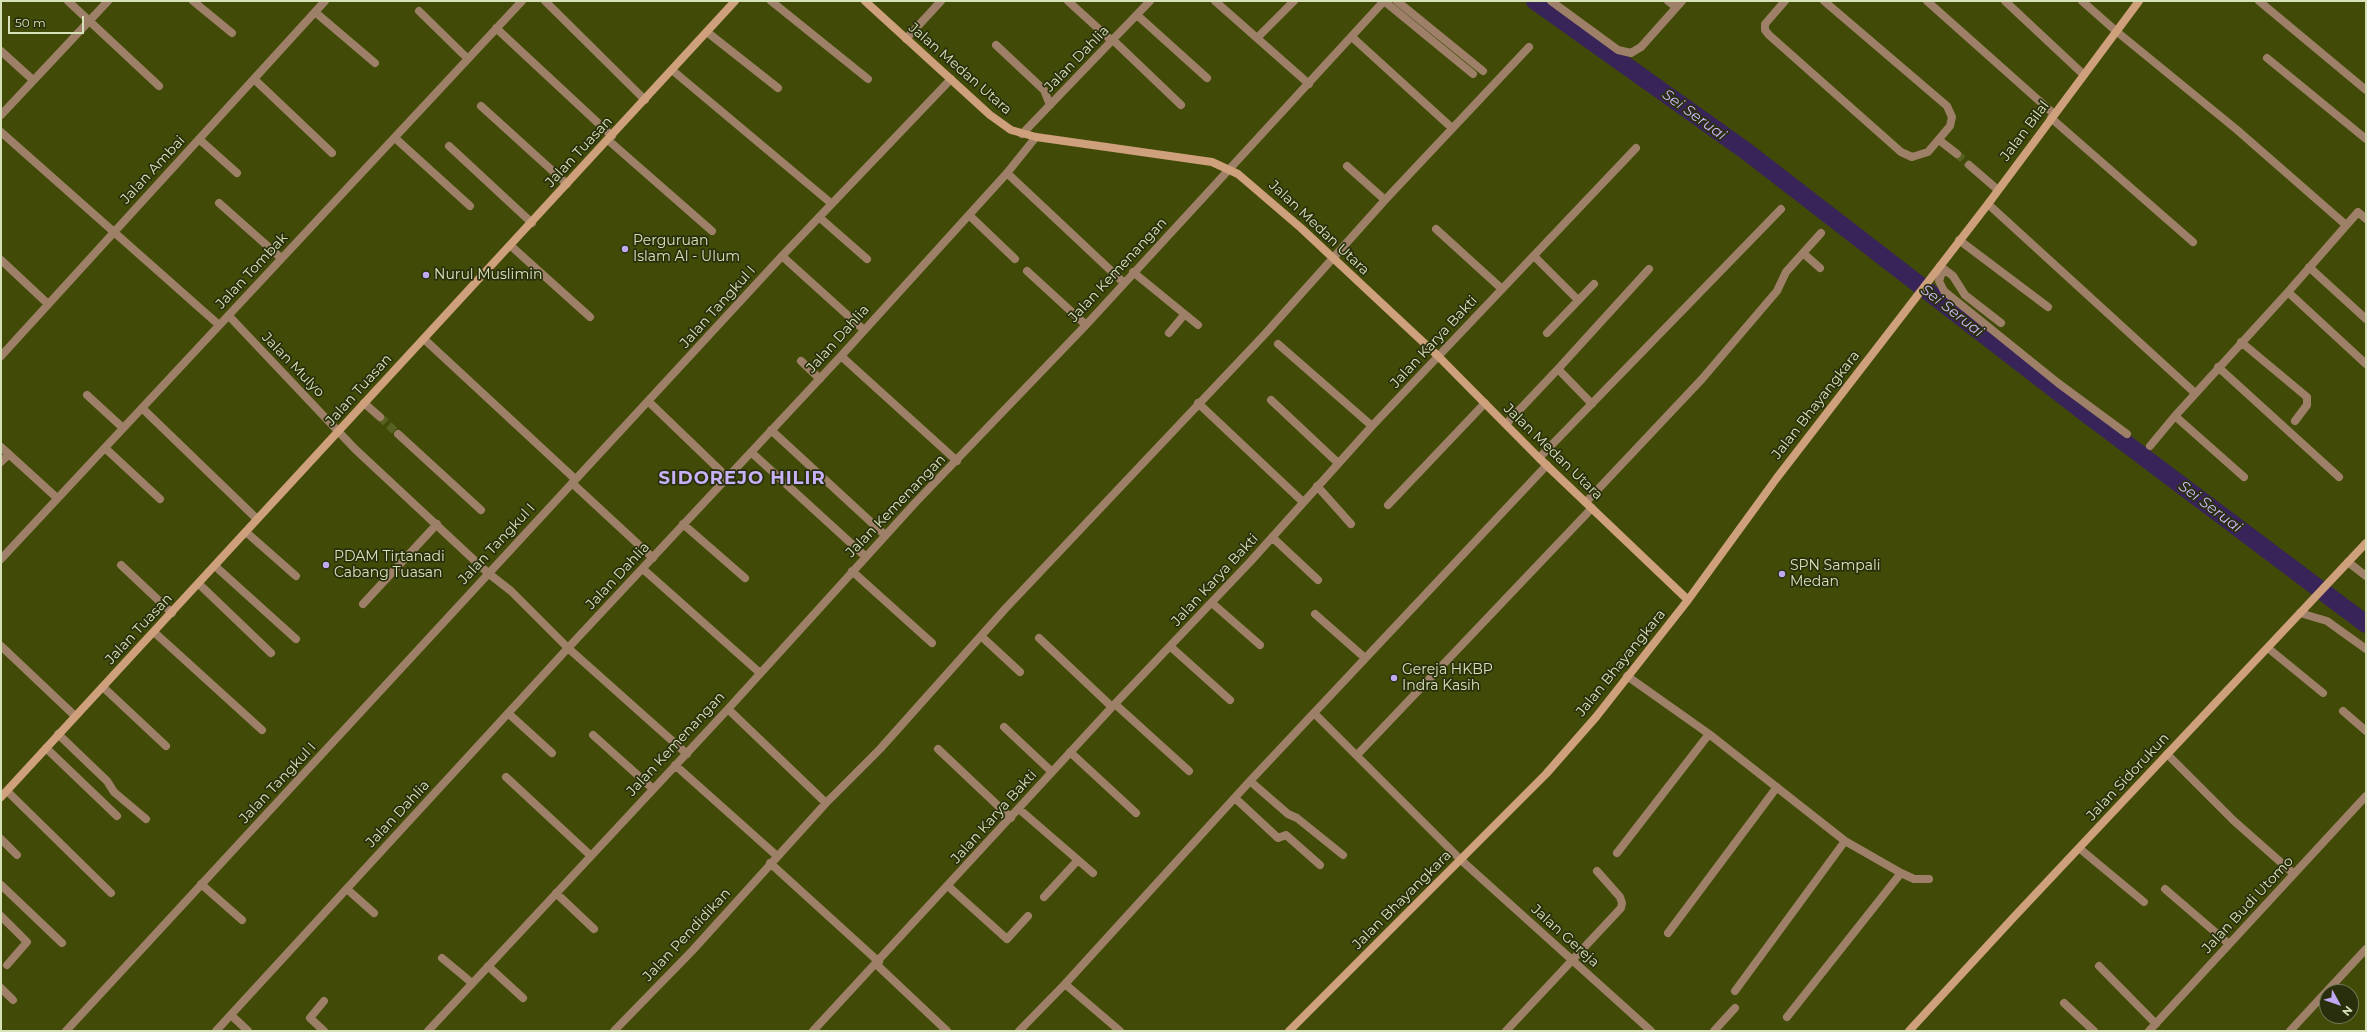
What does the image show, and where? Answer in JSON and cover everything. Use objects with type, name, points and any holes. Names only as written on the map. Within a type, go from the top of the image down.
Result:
[{"type":"street","points":[[68,1],[159,86]]},
{"type":"street","points":[[1,115],[108,1]]},
{"type":"street","points":[[192,1],[232,33]]},
{"type":"street","name":"Jalan Ambai","points":[[1,356],[325,1]]},
{"type":"street","name":"Jalan Tombak","points":[[1,559],[522,1]]},
{"type":"street","points":[[545,1],[645,100]]},
{"type":"street","name":"Jalan Tuasan","points":[[4,794],[339,432],[364,403],[511,246],[735,1]]},
{"type":"street","points":[[771,1],[868,79]]},
{"type":"street","name":"Jalan Medan Utara","points":[[865,1],[1001,124],[1022,134],[1212,162],[1231,169],[1267,197],[1438,356],[1539,458],[1688,600]]},
{"type":"street","points":[[906,39],[941,1]]},
{"type":"street","points":[[1068,1],[1113,41],[1181,106]]},
{"type":"street","name":"Jalan Dahlia","points":[[1022,134],[1113,41],[1149,1]]},
{"type":"street","points":[[1215,1],[1309,84]]},
{"type":"street","points":[[1257,38],[1294,1]]},
{"type":"street","points":[[1384,1],[1473,74]]},
{"type":"street","name":"Jalan Kemenangan","points":[[428,1031],[652,788],[687,754],[885,535],[1086,325],[1123,282],[1231,169],[1384,1]]},
{"type":"street","points":[[1397,1],[1483,71]]},
{"type":"street","points":[[1551,1],[1618,50],[1626,53],[1631,53],[1641,47],[1679,4],[1668,1]]},
{"type":"street","points":[[1785,1],[1765,24],[1765,30],[1769,35],[1906,156],[1922,155],[1939,140],[1952,122],[1947,106],[1824,1]]},
{"type":"street","points":[[1927,1],[2193,242]]},
{"type":"street","points":[[2005,1],[2084,75]]},
{"type":"street","points":[[2082,1],[2116,31],[2236,128],[2346,225]]},
{"type":"street","points":[[2260,1],[2366,90]]},
{"type":"street","name":"Jalan Bilal","points":[[1931,276],[1941,267],[1959,240],[1988,204],[2137,2]]},
{"type":"street","points":[[419,11],[468,59]]},
{"type":"street","points":[[315,12],[375,63]]},
{"type":"street","points":[[1137,15],[1207,78]]},
{"type":"street","points":[[496,28],[610,138],[712,231]]},
{"type":"street","points":[[707,32],[778,88]]},
{"type":"street","points":[[1352,37],[1452,128]]},
{"type":"street","points":[[996,45],[1044,90],[1050,105]]},
{"type":"street","points":[[675,765],[777,856],[826,803],[880,749],[981,636],[1198,403],[1265,334],[1385,200],[1529,47]]},
{"type":"street","points":[[1,51],[33,80]]},
{"type":"street","points":[[2267,58],[2366,139]]},
{"type":"street","points":[[672,70],[832,204]]},
{"type":"street","points":[[254,79],[332,153]]},
{"type":"street","name":"Jalan Tangkul I","points":[[66,1031],[573,481],[707,339],[782,256],[951,79]]},
{"type":"street","points":[[481,106],[567,184]]},
{"type":"street","points":[[1,132],[115,231],[219,325]]},
{"type":"street","name":"Jalan Dahlia","points":[[216,1031],[568,648],[842,356],[1007,173],[1036,137]]},
{"type":"street","points":[[200,138],[237,173]]},
{"type":"street","points":[[395,138],[470,206]]},
{"type":"street","points":[[1939,140],[1957,154]]},
{"type":"street","points":[[449,146],[532,223]]},
{"type":"street","name":"Jalan Karya Bakti","points":[[813,1031],[1011,818],[1070,752],[1212,603],[1372,426],[1636,148]]},
{"type":"street","points":[[1969,165],[1998,190]]},
{"type":"street","points":[[1347,166],[1385,200]]},
{"type":"street","points":[[1007,173],[1123,282]]},
{"type":"street","points":[[219,203],[281,258]]},
{"type":"street","points":[[1988,204],[2195,393]]},
{"type":"street","points":[[1539,458],[1780,209]]},
{"type":"street","points":[[2150,446],[2218,367],[2288,292],[2358,212],[2366,219]]},
{"type":"street","points":[[969,215],[1015,259]]},
{"type":"street","points":[[820,217],[867,259]]},
{"type":"street","points":[[1436,229],[1502,289]]},
{"type":"street","points":[[1357,755],[1589,505],[1702,379],[1777,291],[1786,272],[1820,233]]},
{"type":"street","points":[[1959,240],[2048,307]]},
{"type":"street","points":[[511,246],[590,317]]},
{"type":"street","points":[[1803,253],[1820,268]]},
{"type":"street","points":[[782,256],[864,330]]},
{"type":"street","points":[[1534,256],[1578,300]]},
{"type":"street","points":[[1,260],[48,304]]},
{"type":"street","points":[[2001,323],[1965,295],[1953,276],[1941,267],[1939,281],[1944,291],[2058,383],[2127,434]]},
{"type":"street","points":[[2309,267],[2366,319]]},
{"type":"street","points":[[1506,424],[1649,269]]},
{"type":"street","points":[[1027,272],[1086,325]]},
{"type":"street","points":[[1133,272],[1198,325]]},
{"type":"street","name":"Jalan Bhayangkara","points":[[1290,1031],[1546,774],[1688,600],[1776,479],[1931,276]]},
{"type":"street","points":[[1547,332],[1594,284]]},
{"type":"street","points":[[2288,292],[2366,364]]},
{"type":"street","points":[[1169,333],[1184,315]]},
{"type":"street","name":"Jalan Mulyo","points":[[229,316],[339,432],[488,573],[511,591],[568,648],[687,754]]},
{"type":"street","points":[[424,339],[653,558]]},
{"type":"street","points":[[2241,342],[2307,397],[2307,405],[2295,421]]},
{"type":"street","points":[[1278,344],[1372,426]]},
{"type":"street","points":[[842,356],[957,461]]},
{"type":"street","points":[[801,361],[820,378]]},
{"type":"street","points":[[2218,367],[2339,477]]},
{"type":"street","points":[[1558,369],[1592,404]]},
{"type":"street","points":[[88,395],[123,428]]},
{"type":"street","points":[[1271,400],[1338,463]]},
{"type":"street","points":[[648,401],[728,478]]},
{"type":"street","points":[[364,403],[380,417]]},
{"type":"street","points":[[1198,403],[1303,502]]},
{"type":"street","points":[[1388,505],[1484,403]]},
{"type":"street","points":[[142,408],[257,519]]},
{"type":"street","points":[[2175,416],[2244,477]]},
{"type":"street","points":[[771,430],[885,535]]},
{"type":"street","points":[[398,434],[481,510]]},
{"type":"street","points":[[1,447],[57,498]]},
{"type":"street","points":[[105,448],[160,498]]},
{"type":"street","points":[[751,452],[866,556]]},
{"type":"street","points":[[1,462],[9,454]]},
{"type":"street","points":[[1019,1031],[1066,984],[1250,781],[1547,465]]},
{"type":"street","points":[[1317,486],[1351,524]]},
{"type":"street","points":[[363,604],[437,524]]},
{"type":"street","points":[[683,524],[745,578]]},
{"type":"street","points":[[246,532],[296,576]]},
{"type":"street","points":[[1272,537],[1318,580]]},
{"type":"street","name":"Jalan Sidorukun","points":[[1910,1031],[2079,848],[2366,543]]},
{"type":"street","points":[[2348,562],[2366,576]]},
{"type":"street","points":[[121,565],[172,613]]},
{"type":"street","points":[[215,566],[296,640]]},
{"type":"street","points":[[643,569],[760,674]]},
{"type":"street","points":[[852,572],[932,643]]},
{"type":"street","points":[[198,584],[271,653]]},
{"type":"street","points":[[1212,603],[1260,645]]},
{"type":"street","points":[[2302,610],[2327,622],[2366,649]]},
{"type":"street","points":[[1315,614],[1365,658]]},
{"type":"street","points":[[154,632],[262,730]]},
{"type":"street","points":[[981,636],[1020,672]]},
{"type":"street","points":[[1039,638],[1113,706],[1190,771]]},
{"type":"street","points":[[1,646],[75,716]]},
{"type":"street","points":[[1171,647],[1230,700]]},
{"type":"street","points":[[2268,648],[2323,693]]},
{"type":"street","points":[[1627,676],[1709,734],[1844,841],[1914,879],[1929,879]]},
{"type":"street","points":[[103,687],[166,746]]},
{"type":"street","points":[[728,709],[826,803]]},
{"type":"street","points":[[2343,711],[2366,731]]},
{"type":"street","points":[[508,713],[552,753]]},
{"type":"street","name":"Jalan Gereja","points":[[1314,713],[1462,860],[1651,1031]]},
{"type":"street","points":[[1004,727],[1052,772]]},
{"type":"street","points":[[58,734],[107,781],[114,792],[146,819]]},
{"type":"street","points":[[1617,853],[1709,734]]},
{"type":"street","points":[[593,735],[652,788]]},
{"type":"street","points":[[46,748],[117,816]]},
{"type":"street","points":[[938,749],[1011,818]]},
{"type":"street","points":[[1070,752],[1136,813]]},
{"type":"street","points":[[2167,754],[2233,820],[2294,874]]},
{"type":"street","points":[[506,777],[590,855]]},
{"type":"street","points":[[1250,781],[1288,814],[1297,818],[1344,855]]},
{"type":"street","points":[[1668,933],[1777,787]]},
{"type":"street","points":[[4,794],[111,893]]},
{"type":"street","name":"Jalan Budi Utomo","points":[[2149,1031],[2366,796]]},
{"type":"street","points":[[1235,798],[1275,836],[1280,839],[1286,835],[1320,865]]},
{"type":"street","points":[[1019,809],[1093,874]]},
{"type":"street","points":[[1,839],[17,854]]},
{"type":"street","points":[[1736,991],[1844,841]]},
{"type":"street","points":[[2079,848],[2144,902]]},
{"type":"street","name":"Jalan Pendidikan","points":[[615,1031],[692,951],[777,856]]},
{"type":"street","points":[[1044,897],[1078,860]]},
{"type":"street","points":[[770,864],[877,963],[947,1031]]},
{"type":"street","points":[[1506,1031],[1622,906],[1620,897],[1597,871]]},
{"type":"street","points":[[1787,1017],[1901,873]]},
{"type":"street","points":[[201,884],[242,920]]},
{"type":"street","points":[[1,885],[62,943]]},
{"type":"street","points":[[948,886],[1007,939],[1028,916]]},
{"type":"street","points":[[347,889],[374,913]]},
{"type":"street","points":[[2165,889],[2229,944]]},
{"type":"street","points":[[556,893],[594,929]]},
{"type":"street","points":[[1,916],[27,942],[7,966]]},
{"type":"street","points":[[2290,1031],[2366,949]]},
{"type":"street","points":[[442,958],[472,983]]},
{"type":"street","points":[[488,966],[523,998]]},
{"type":"street","points":[[2098,966],[2156,1024]]},
{"type":"street","points":[[1066,984],[1120,1031]]},
{"type":"street","points":[[1,988],[13,1000]]},
{"type":"street","points":[[324,1001],[310,1018],[324,1031]]},
{"type":"street","points":[[2064,1003],[2094,1031]]},
{"type":"street","points":[[1714,1031],[1735,1008]]},
{"type":"street","points":[[231,1015],[248,1031]]},
{"type":"waterway","name":"Sei Seruai","points":[[1535,1],[1746,151],[2084,412],[2366,624]]},
{"type":"tunnel","points":[[1957,154],[1969,165]]},
{"type":"tunnel","points":[[380,417],[398,434]]},
{"type":"place","name":"Perguruan Islam Al - Ulum","points":[[625,249]]},
{"type":"place","name":"Nurul Muslimin","points":[[426,275]]},
{"type":"place","name":"PDAM Tirtanadi Cabang Tuasan","points":[[326,565]]},
{"type":"place","name":"SPN Sampali Medan","points":[[1782,574]]},
{"type":"place","name":"Gereja HKBP Indra Kasih","points":[[1394,678]]},
{"type":"district","name":"SIDOREJO HILIR","points":[[742,479]]}]
